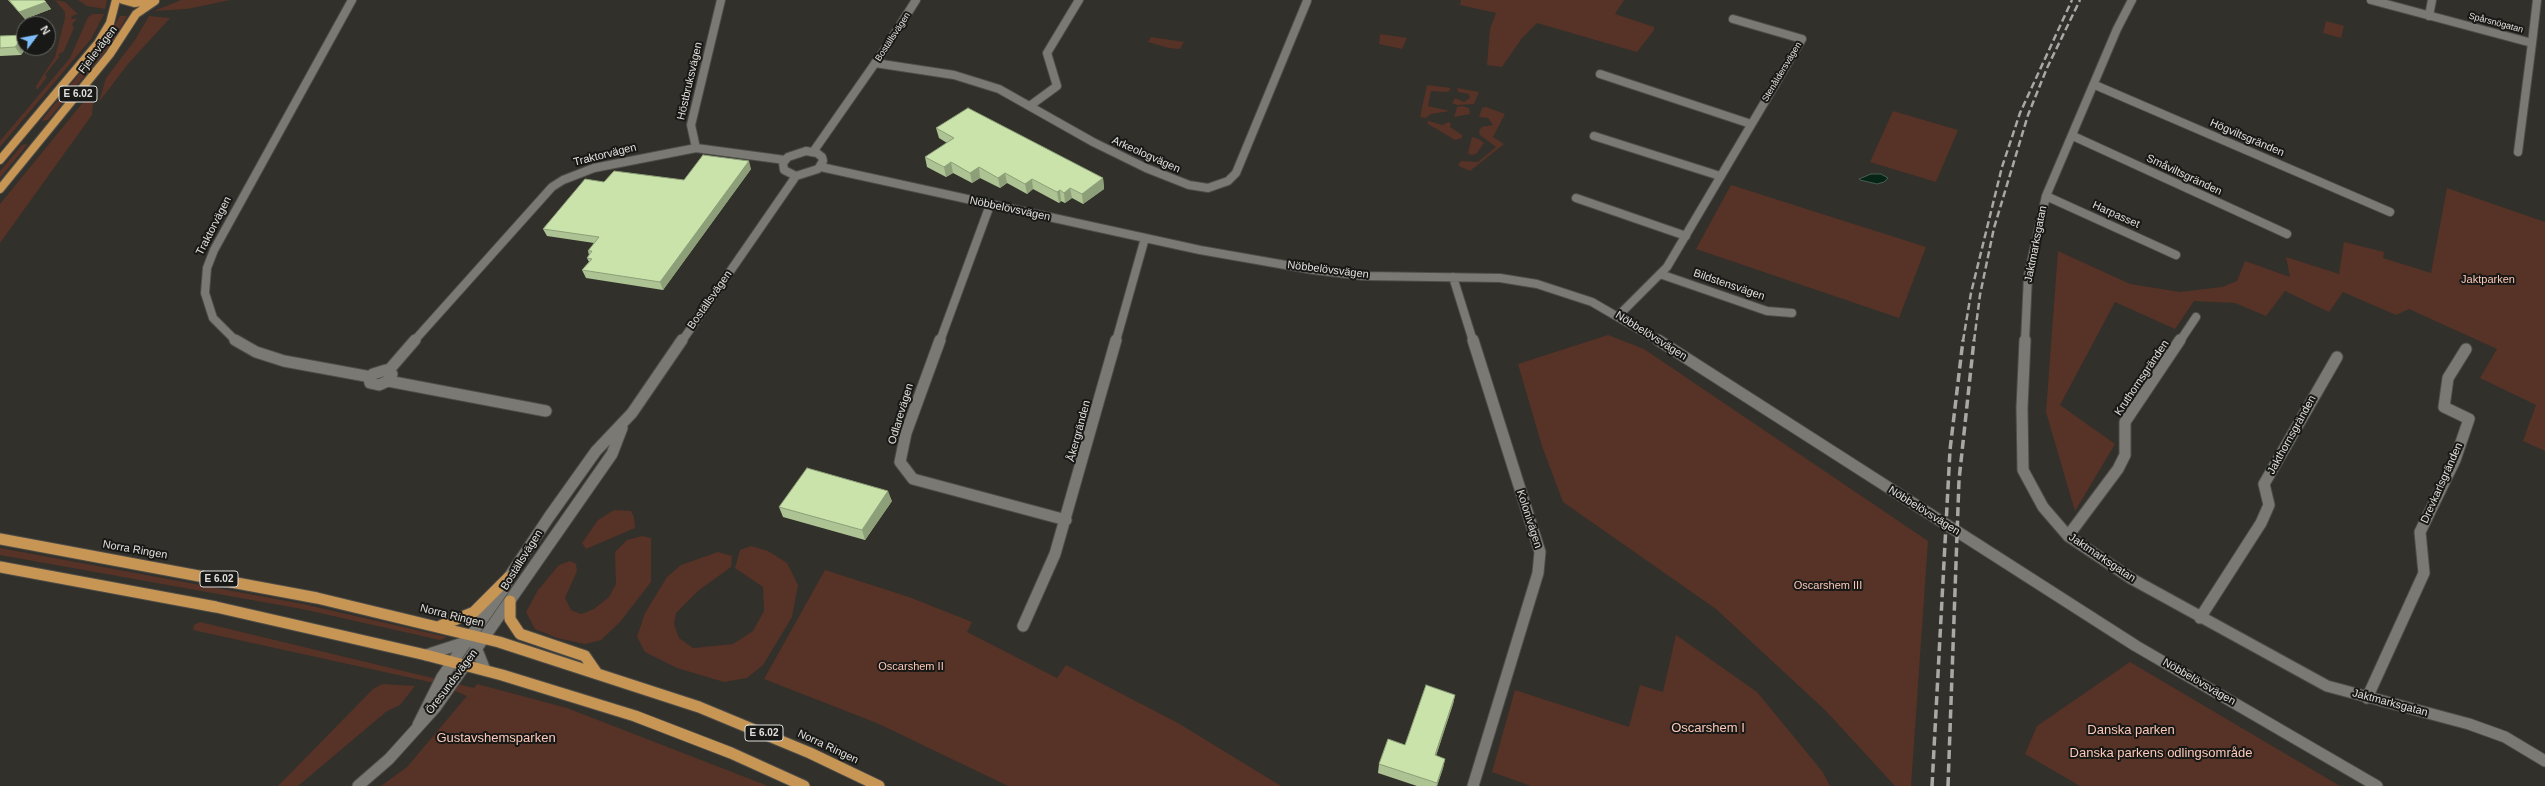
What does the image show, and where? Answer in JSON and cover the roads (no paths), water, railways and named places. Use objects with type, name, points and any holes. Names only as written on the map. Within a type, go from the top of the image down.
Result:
[{"type":"main road","name":"Fjelievägen","points":[[0,160],[98,43],[110,23],[116,0]]},
{"type":"main road","name":"Fjelievägen","points":[[123,0],[139,3],[157,0]]},
{"type":"main road","name":"Fjelievägen","points":[[0,189],[110,54],[136,14],[157,0]]},
{"type":"main road","name":"Norra Ringen","points":[[0,539],[317,598],[438,626],[474,641],[596,672],[750,726],[879,786]]},
{"type":"main road","points":[[0,567],[139,591],[426,655],[485,670],[634,716],[731,753],[804,786]]},
{"type":"main road","points":[[438,626],[456,621],[474,612],[509,577]]},
{"type":"main road","points":[[510,601],[510,619],[520,634],[585,656],[596,672]]},
{"type":"street","name":"Traktorvägen","points":[[352,0],[214,250],[207,268],[206,293],[213,318],[236,341],[256,352],[284,361],[371,377],[369,382],[373,384],[389,376],[535,204],[552,187],[568,178],[594,168],[696,148]]},
{"type":"street","name":"Höstbruksvägen","points":[[696,148],[690,131],[691,125],[721,0]]},
{"type":"street","name":"Boställsvägen","points":[[813,152],[875,63],[916,0]]},
{"type":"street","points":[[1031,105],[1050,94],[1057,86],[1057,80],[1048,62],[1047,53],[1079,0]]},
{"type":"street","name":"Jaktmarksgatan","points":[[2132,0],[2106,56],[2095,85],[2046,196],[2028,276],[2022,408],[2023,470],[2043,507],[2068,536],[2132,579],[2200,618],[2327,686],[2366,698],[2469,724],[2505,737],[2545,759]]},
{"type":"street","name":"Spårsnögatan","points":[[2371,0],[2532,43],[2518,152]]},
{"type":"street","points":[[2429,16],[2432,0]]},
{"type":"street","points":[[2532,43],[2537,0]]},
{"type":"street","name":"Arkeologvägen","points":[[875,63],[954,75],[999,89],[1031,105],[1093,142],[1146,168],[1189,185],[1208,188],[1218,185],[1236,173],[1308,2]]},
{"type":"street","name":"Stenåldersvägen","points":[[1619,316],[1667,267],[1802,39],[1733,19]]},
{"type":"street","points":[[1600,74],[1751,124]]},
{"type":"street","name":"Högviltsgränden","points":[[2095,85],[2390,212]]},
{"type":"street","points":[[1594,136],[1720,176]]},
{"type":"street","name":"Småviltsgränden","points":[[2073,136],[2287,234]]},
{"type":"street","points":[[696,148],[785,160],[800,152],[813,152],[822,157],[824,161],[821,167],[811,173],[796,176],[784,170],[785,160]]},
{"type":"street","name":"Nöbbelövsvägen","points":[[821,167],[1145,238],[1329,272],[1364,276],[1500,278],[1537,284],[1575,295],[1619,316],[2136,646],[2377,786]]},
{"type":"street","name":"Boställsvägen","points":[[474,641],[505,587],[509,577],[596,451],[623,424],[796,176]]},
{"type":"street","name":"Harpasset","points":[[2046,196],[2176,255]]},
{"type":"street","points":[[1576,198],[1686,236]]},
{"type":"street","name":"Odlarevägen","points":[[990,205],[911,418],[900,462],[913,479],[1066,520]]},
{"type":"street","name":"Åkergränden","points":[[1023,626],[1055,554],[1066,520],[1145,238]]},
{"type":"street","name":"Bildstensvägen","points":[[1660,274],[1767,311],[1792,313]]},
{"type":"street","name":"Kolonivägen","points":[[1453,277],[1540,552],[1538,573],[1473,786]]},
{"type":"street","name":"Kruthornsgränden","points":[[2068,536],[2118,469],[2124,455],[2125,422],[2196,317]]},
{"type":"street","name":"Drevkarlsgränden","points":[[2366,698],[2424,573],[2420,532],[2454,460],[2469,419],[2444,407],[2448,378],[2466,349]]},
{"type":"street","name":"Jakthornsgränden","points":[[2200,618],[2261,523],[2269,505],[2264,484],[2324,377],[2337,357]]},
{"type":"street","name":"Traktorvägen","points":[[389,376],[546,411]]},
{"type":"street","name":"Boställsvägen","points":[[474,641],[510,601],[612,454],[623,424]]},
{"type":"street","points":[[426,655],[474,641],[485,670]]},
{"type":"street","name":"Öresundsvägen","points":[[418,725],[452,662],[474,641]]},
{"type":"street","name":"Öresundsvägen","points":[[358,786],[389,759],[418,725],[435,708],[466,665],[474,641]]},
{"type":"railway","points":[[1963,341],[1971,293],[2002,167],[2020,113],[2072,0]]},
{"type":"railway","points":[[1974,341],[1980,295],[1994,228],[2028,115],[2047,68],[2080,0]]},
{"type":"railway","points":[[1932,786],[1950,450],[1963,340]]},
{"type":"railway","points":[[1948,786],[1959,480],[1974,340]]},
{"type":"park label","name":"Jaktparken","points":[[2488,280]]},
{"type":"park label","name":"Oscarshem III","points":[[1828,586]]},
{"type":"park label","name":"Oscarshem II","points":[[911,667]]},
{"type":"park label","name":"Oscarshem I","points":[[1708,728]]},
{"type":"park label","name":"Danska parken","points":[[2131,730]]},
{"type":"park label","name":"Gustavshemsparken","points":[[496,738]]},
{"type":"park label","name":"Danska parkens odlingsområde","points":[[2161,753]]}]
